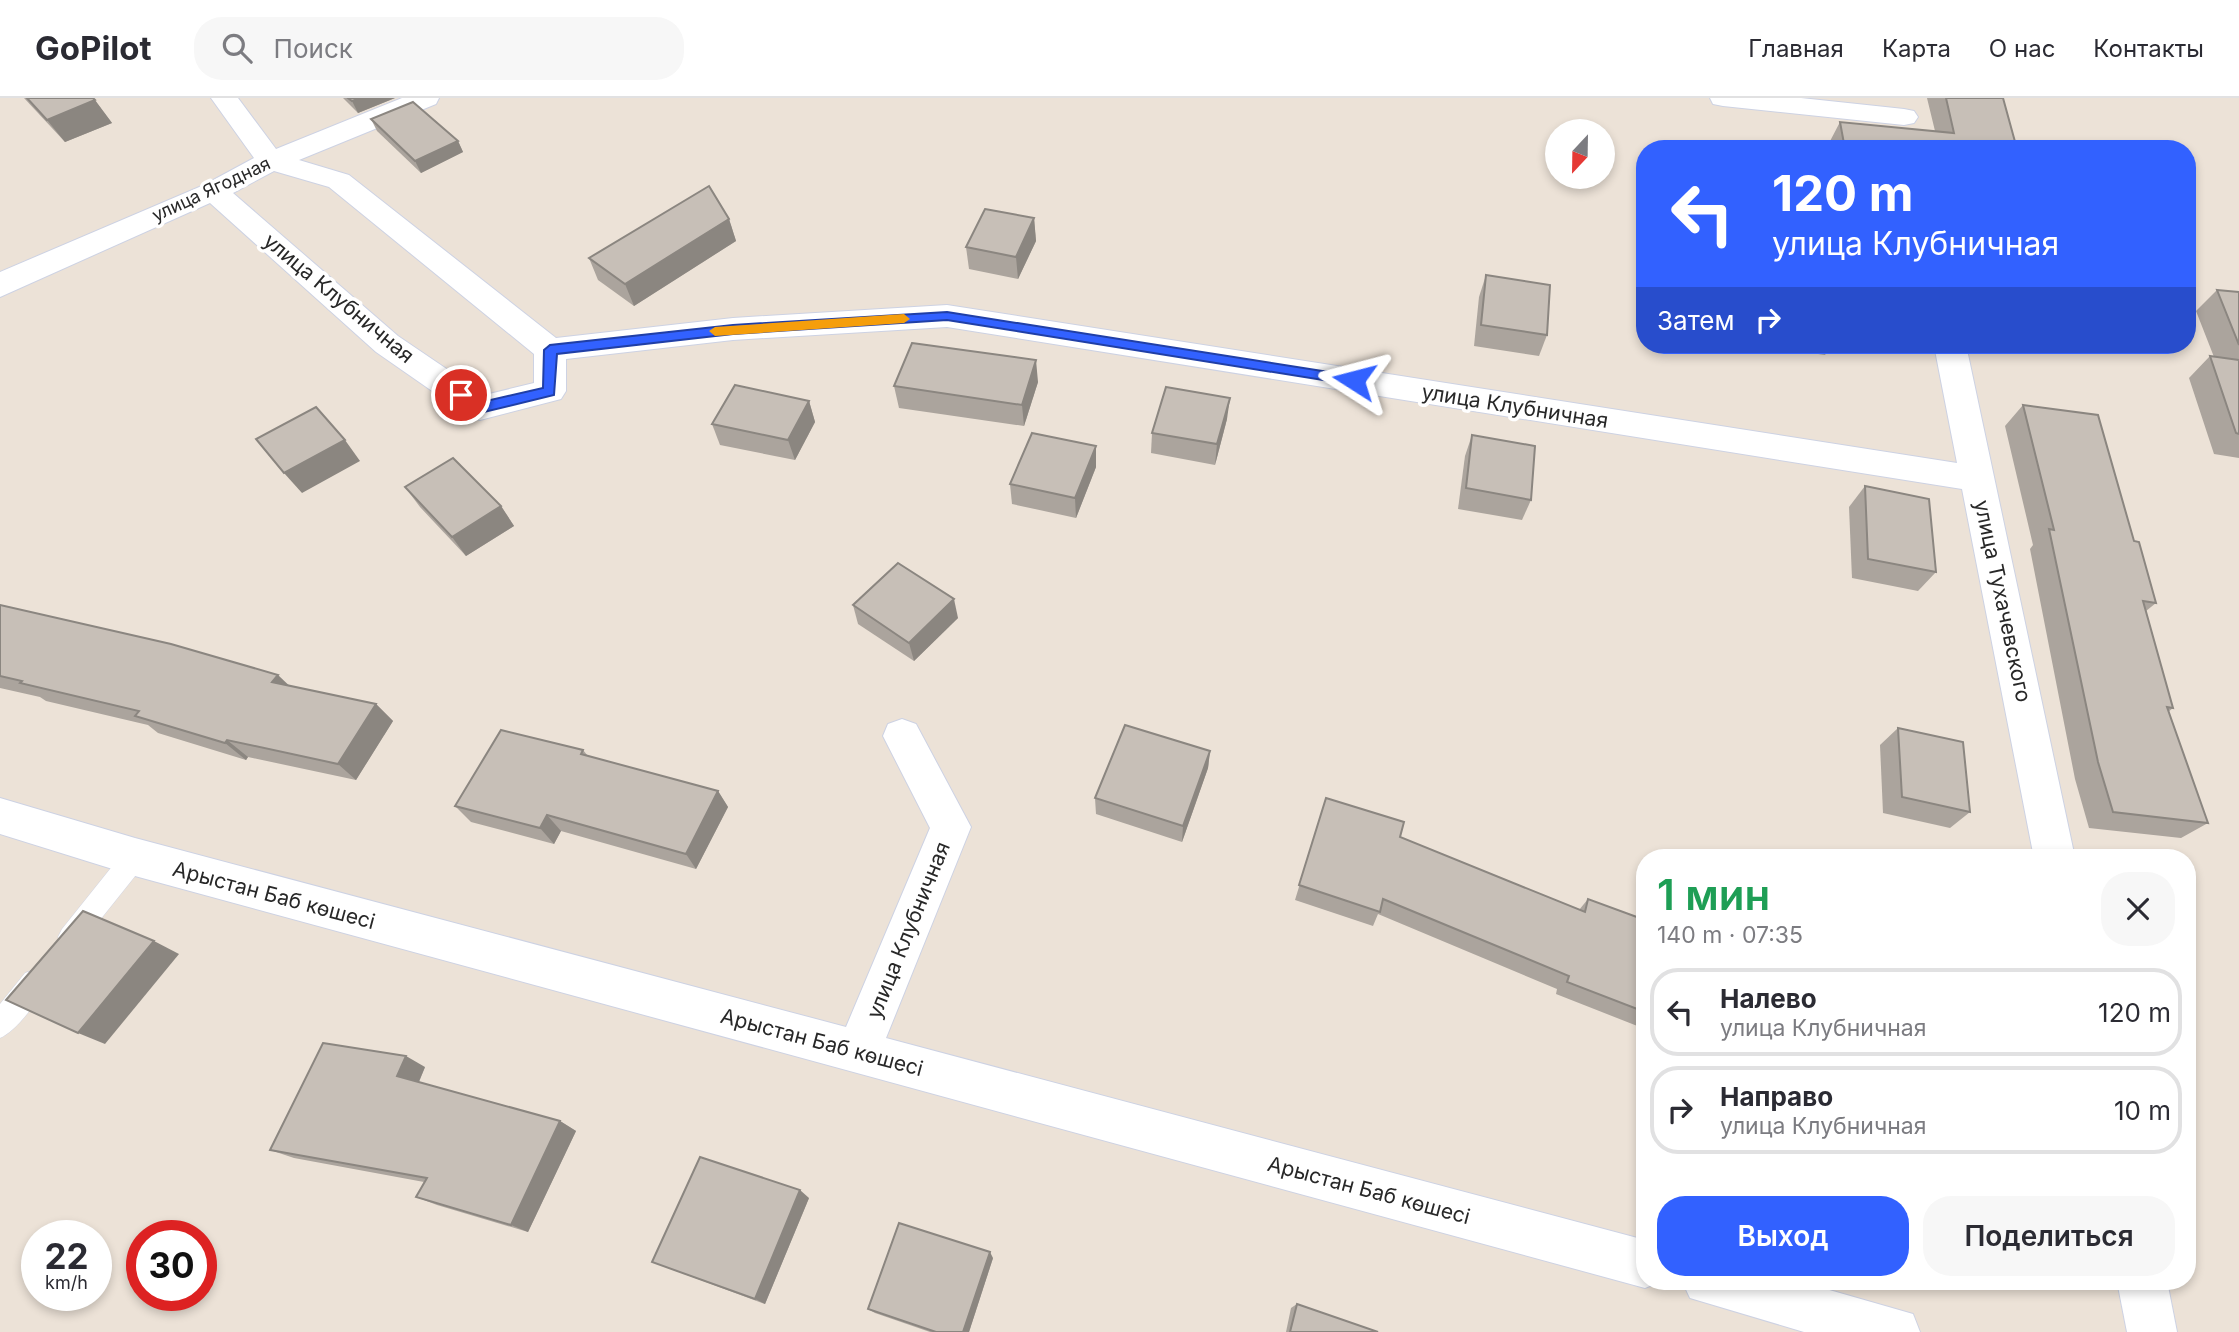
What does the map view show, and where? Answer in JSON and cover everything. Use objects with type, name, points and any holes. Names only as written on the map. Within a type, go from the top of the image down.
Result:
[{"type":"street","points":[[224,98],[271,161],[339,181],[550,350]]},
{"type":"street","name":"улица Ягодная","points":[[0,287],[8,280],[214,191],[271,161],[426,98]]},
{"type":"street","points":[[1723,98],[1907,118]]},
{"type":"street","name":"улица Клубничная","points":[[214,191],[387,344],[480,408],[550,391],[550,350],[733,329],[947,316],[1978,479]]},
{"type":"street","name":"улица Тухачевского","points":[[1952,354],[2053,849]]},
{"type":"street","name":"улица Клубничная","points":[[858,1051],[951,827],[902,736]]},
{"type":"street","name":"Арыстан Баб көшесі","points":[[0,816],[135,857],[1636,1262]]},
{"type":"street","points":[[1740,1290],[1895,1332]]},
{"type":"street","points":[[2144,1290],[2152,1332]]},
{"type":"lane","points":[[0,1025],[135,857]]},
{"type":"building","points":[[27,98],[93,98],[95,100],[47,120]]},
{"type":"building","points":[[1946,98],[2003,98],[2015,140],[1843,140],[1840,122],[1954,133]]},
{"type":"building","points":[[413,102],[458,141],[415,161],[371,119]]},
{"type":"building","points":[[709,186],[729,219],[625,284],[589,258]]},
{"type":"building","points":[[985,209],[1034,218],[1016,257],[966,247]]},
{"type":"building","points":[[1486,275],[1550,285],[1547,335],[1481,325]]},
{"type":"building","points":[[2217,290],[2239,292],[2239,345]]},
{"type":"building","points":[[912,343],[1036,360],[1022,405],[894,386]]},
{"type":"building","points":[[2210,356],[2239,360],[2239,434],[2236,433]]},
{"type":"building","points":[[735,385],[809,401],[788,440],[712,424]]},
{"type":"building","points":[[1166,387],[1230,398],[1217,444],[1152,433]]},
{"type":"building","points":[[2023,405],[2098,415],[2134,541],[2139,542],[2156,603],[2143,601],[2173,708],[2167,707],[2208,823],[2113,812],[2098,762],[2049,529],[2054,530]]},
{"type":"building","points":[[316,407],[345,440],[284,473],[256,439]]},
{"type":"building","points":[[1032,433],[1096,446],[1075,498],[1010,484]]},
{"type":"building","points":[[1472,435],[1535,446],[1531,500],[1466,488]]},
{"type":"building","points":[[453,458],[501,506],[452,537],[405,487]]},
{"type":"building","points":[[1865,486],[1929,499],[1936,572],[1868,559]]},
{"type":"building","points":[[898,563],[954,599],[909,643],[853,605]]},
{"type":"building","points":[[0,605],[171,644],[278,675],[272,682],[376,704],[338,764],[227,740],[225,743],[135,716],[139,711],[0,676]]},
{"type":"building","points":[[1125,725],[1210,751],[1183,826],[1095,798]]},
{"type":"building","points":[[1898,728],[1963,742],[1970,812],[1902,797]]},
{"type":"building","points":[[501,730],[583,750],[581,754],[718,791],[686,854],[547,815],[540,828],[455,806]]},
{"type":"building","points":[[1326,798],[1404,822],[1400,837],[1585,912],[1588,899],[1636,917],[1636,1009],[1567,982],[1569,976],[1383,899],[1380,912],[1299,885]]},
{"type":"building","points":[[83,911],[154,941],[78,1033],[6,1000]]},
{"type":"building","points":[[323,1043],[406,1056],[397,1076],[560,1121],[511,1225],[416,1197],[427,1178],[270,1150]]},
{"type":"building","points":[[700,1157],[800,1190],[755,1299],[652,1262]]},
{"type":"building","points":[[899,1223],[990,1252],[963,1332],[936,1332],[868,1309]]},
{"type":"building","points":[[1297,1304],[1378,1332],[1290,1332]]},
{"type":"slow traffic","points":[[715,331],[904,319]]},
{"type":"route","points":[[461,395],[480,408],[550,391],[550,350],[733,329],[947,316],[1354,380]]}]
